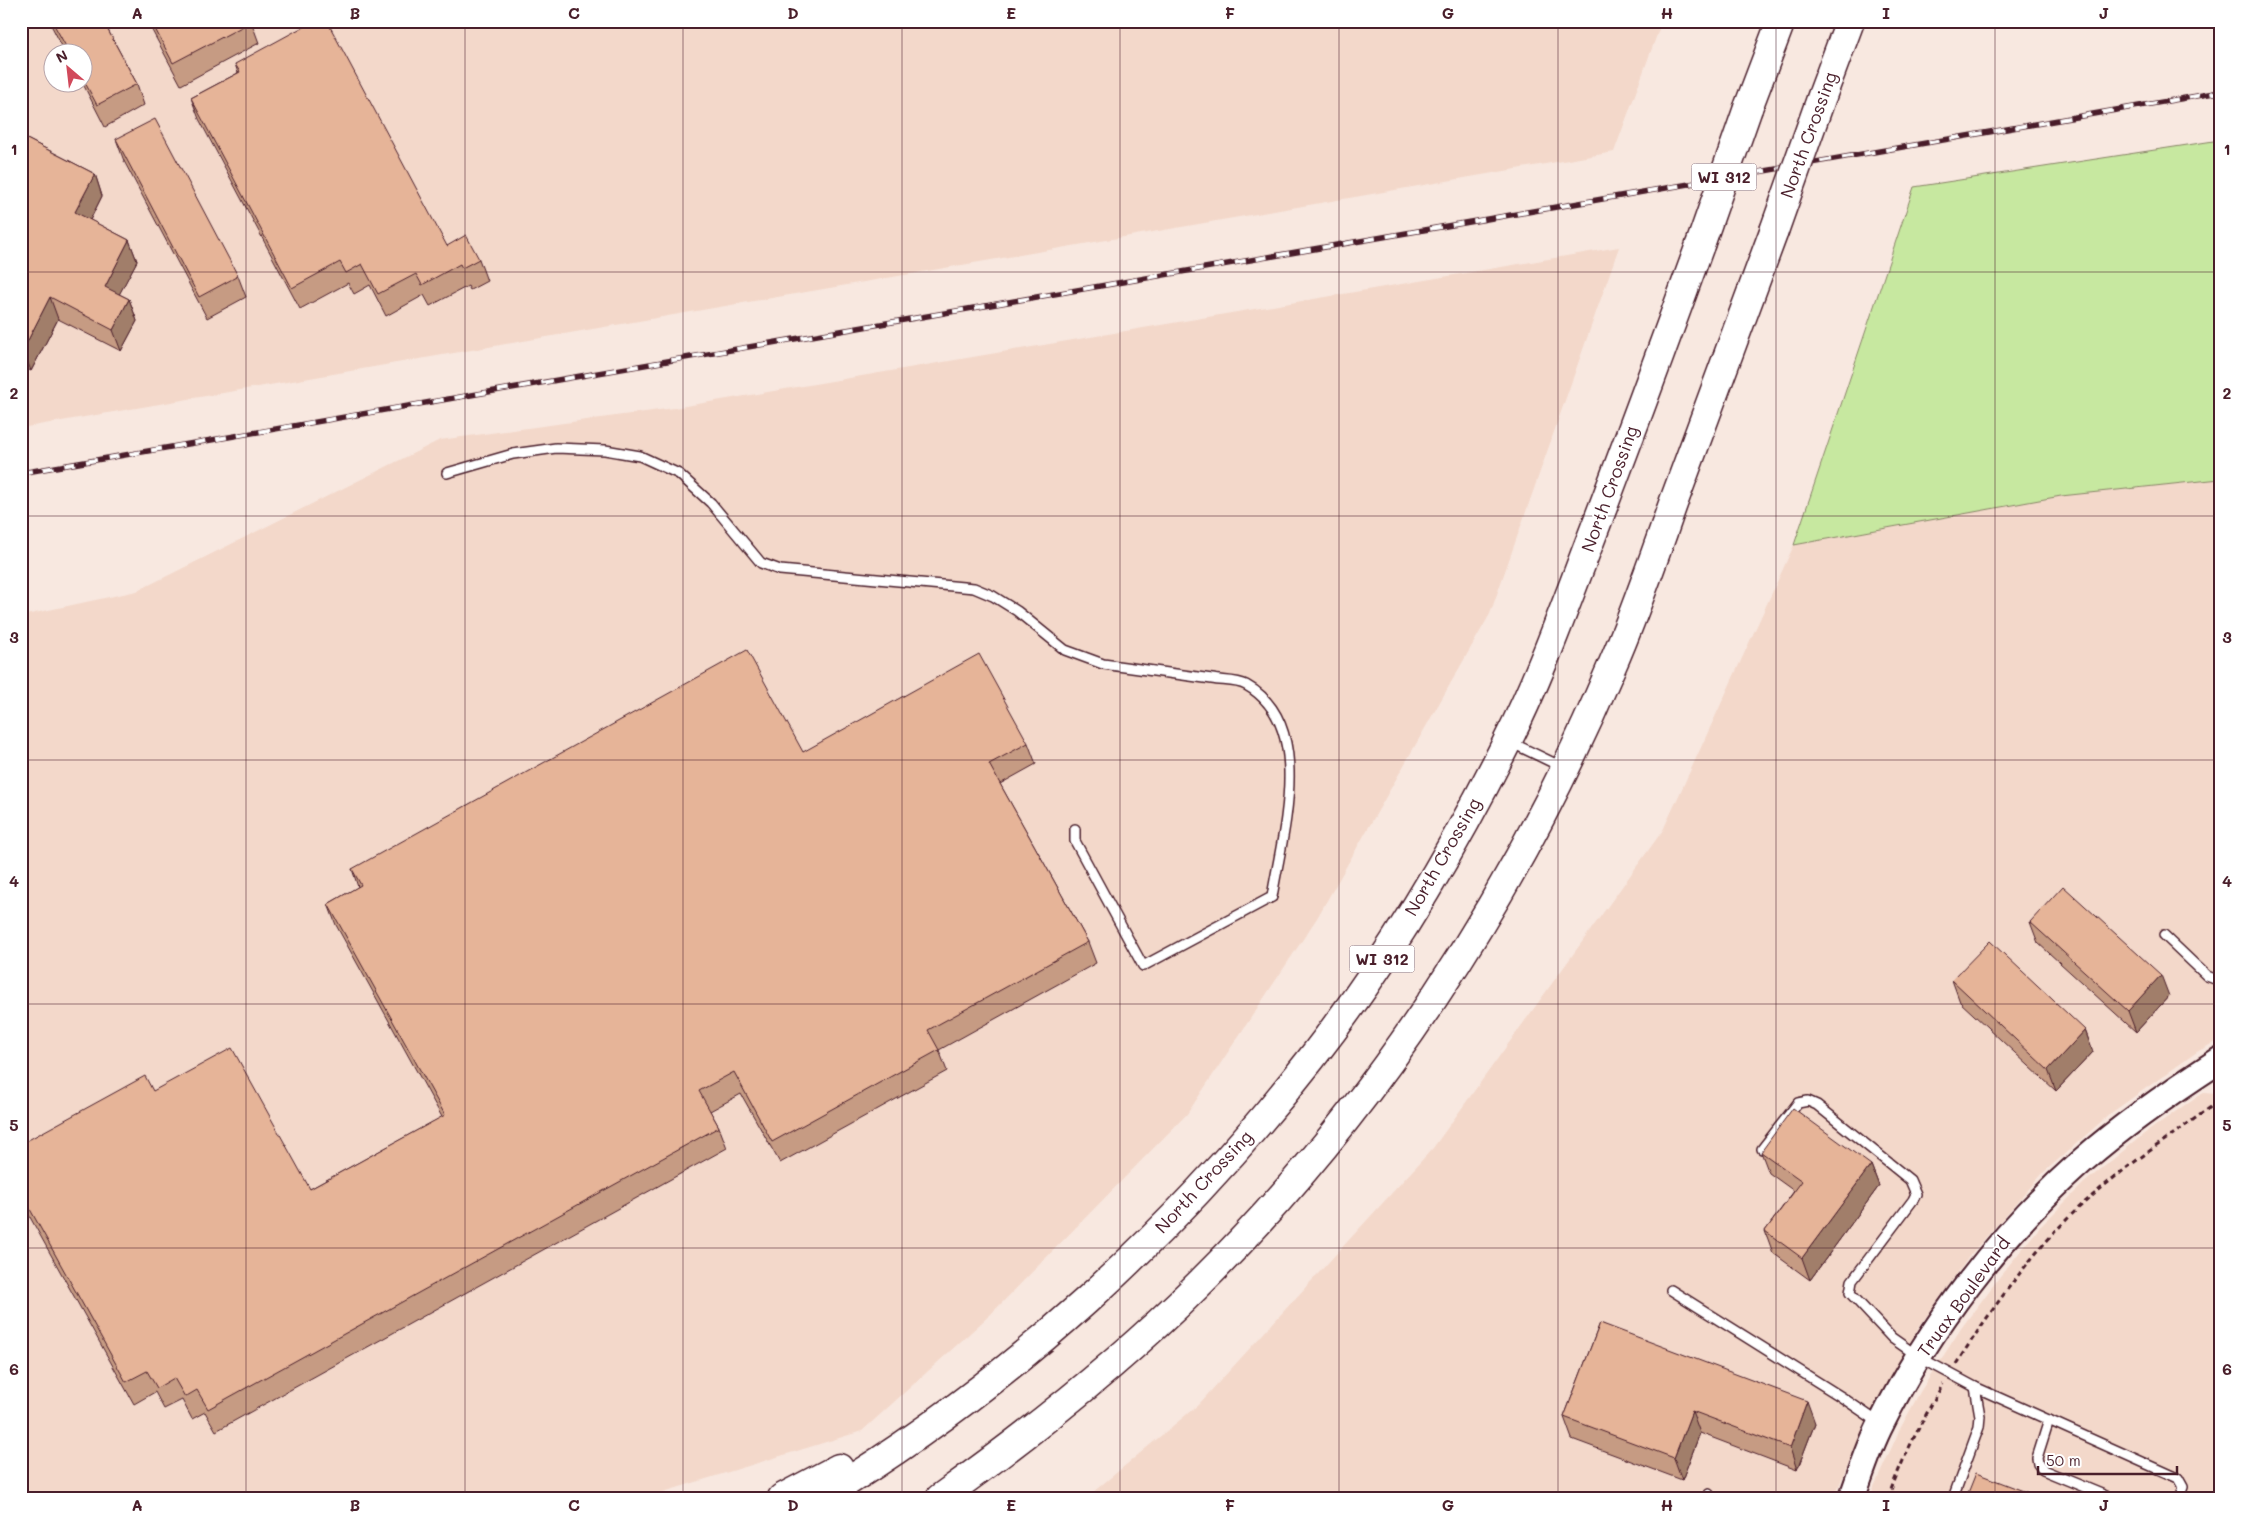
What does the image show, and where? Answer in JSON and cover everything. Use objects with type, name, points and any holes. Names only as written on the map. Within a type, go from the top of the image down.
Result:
[{"type":"main road","name":"North Crossing","points":[[821,1498],[955,1408],[1052,1332],[1144,1246],[1232,1154],[1306,1065],[1383,957],[1439,869],[1508,741],[1560,622],[1781,21]]},
{"type":"main road","name":"North Crossing","points":[[940,1498],[1007,1450],[1106,1371],[1198,1286],[1284,1194],[1364,1097],[1438,993],[1502,890],[1565,769],[1615,658],[1850,21]]},
{"type":"main road","name":"Truax Boulevard","points":[[1852,1498],[1881,1424],[1919,1357],[1985,1262],[2029,1211],[2083,1160],[2151,1106],[2220,1060]]},
{"type":"main road","points":[[782,1498],[832,1473],[898,1431],[955,1408]]},
{"type":"lane","points":[[447,473],[513,454],[556,448],[605,450],[640,456],[679,474],[711,503],[761,563],[780,570],[974,588],[993,596],[1018,611],[1065,650],[1083,658],[1103,664],[1244,684],[1266,701],[1279,723],[1288,754],[1290,785],[1272,897],[1143,966],[1075,841],[1075,828]]},
{"type":"lane","points":[[1508,741],[1565,769]]},
{"type":"lane","points":[[2164,935],[2207,976],[2220,981]]},
{"type":"lane","points":[[1762,1149],[1798,1103],[1808,1101],[1817,1105],[1910,1180],[1916,1194],[1852,1281],[1850,1287],[1853,1298],[1892,1338],[1919,1357],[1975,1387],[2178,1478],[2183,1487],[2179,1498]]},
{"type":"lane","points":[[1671,1290],[1840,1396],[1881,1424]]},
{"type":"lane","points":[[1953,1498],[1979,1427],[1980,1416],[1975,1387]]},
{"type":"lane","points":[[2049,1420],[2037,1458],[2038,1464],[2043,1470],[2111,1498]]},
{"type":"path","points":[[1888,1498],[1920,1425],[1949,1373],[1991,1311],[2047,1242],[2091,1196],[2220,1100]]},
{"type":"shaded area","points":[[21,21],[1662,21],[1614,152],[21,428]]},
{"type":"shaded area","points":[[1619,247],[1490,614],[1317,918],[1187,1114],[991,1314],[862,1431],[644,1498],[21,1498],[21,616],[137,591],[440,440],[674,408]]},
{"type":"shaded area","points":[[2220,479],[2220,1039],[2197,1052],[2111,1113],[2043,1173],[1971,1254],[1919,1327],[1865,1423],[1834,1498],[1086,1498],[1198,1405],[1433,1148],[1663,830],[1794,545],[2061,496]]},
{"type":"shaded area","points":[[2204,1093],[2217,1094],[2220,1097],[2220,1498],[1869,1498],[1900,1429],[1920,1392],[1962,1327],[2040,1227],[2084,1183],[2144,1134]]},
{"type":"green space","points":[[2220,140],[2220,479],[2061,496],[1794,545],[1914,187]]},
{"type":"building","points":[[52,21],[103,21],[137,84],[97,105],[90,92],[92,92],[92,42],[64,42]]},
{"type":"building","points":[[151,21],[251,21],[251,22],[173,63]]},
{"type":"building","points":[[314,21],[327,21],[447,246],[466,235],[479,259],[462,268],[460,264],[422,285],[416,274],[378,294],[362,264],[346,273],[340,262],[292,288],[191,98],[240,72],[235,64]]},
{"type":"building","points":[[155,119],[238,276],[199,297],[116,139]]},
{"type":"building","points":[[21,136],[95,174],[75,212],[129,240],[105,287],[129,299],[113,330],[50,297],[23,350],[21,349]]},
{"type":"building","points":[[747,650],[803,752],[979,654],[1028,743],[989,764],[1088,942],[928,1030],[939,1050],[772,1142],[734,1072],[699,1091],[719,1127],[208,1409],[197,1390],[185,1397],[174,1378],[157,1388],[147,1371],[126,1382],[21,1193],[21,1144],[145,1076],[153,1091],[232,1048],[310,1189],[445,1115],[328,904],[361,885],[352,869]]},
{"type":"building","points":[[2063,886],[2161,975],[2128,1011],[2030,922]]},
{"type":"building","points":[[1990,941],[2085,1030],[2048,1070],[1952,980]]},
{"type":"building","points":[[1793,1108],[1871,1165],[1802,1258],[1765,1231],[1802,1181],[1761,1152]]},
{"type":"building","points":[[1600,1323],[1807,1401],[1790,1448],[1692,1411],[1674,1458],[1564,1417]]},
{"type":"building","points":[[1976,1473],[2042,1498],[1966,1498]]},
{"type":"railway","points":[[21,473],[2220,92]]}]
